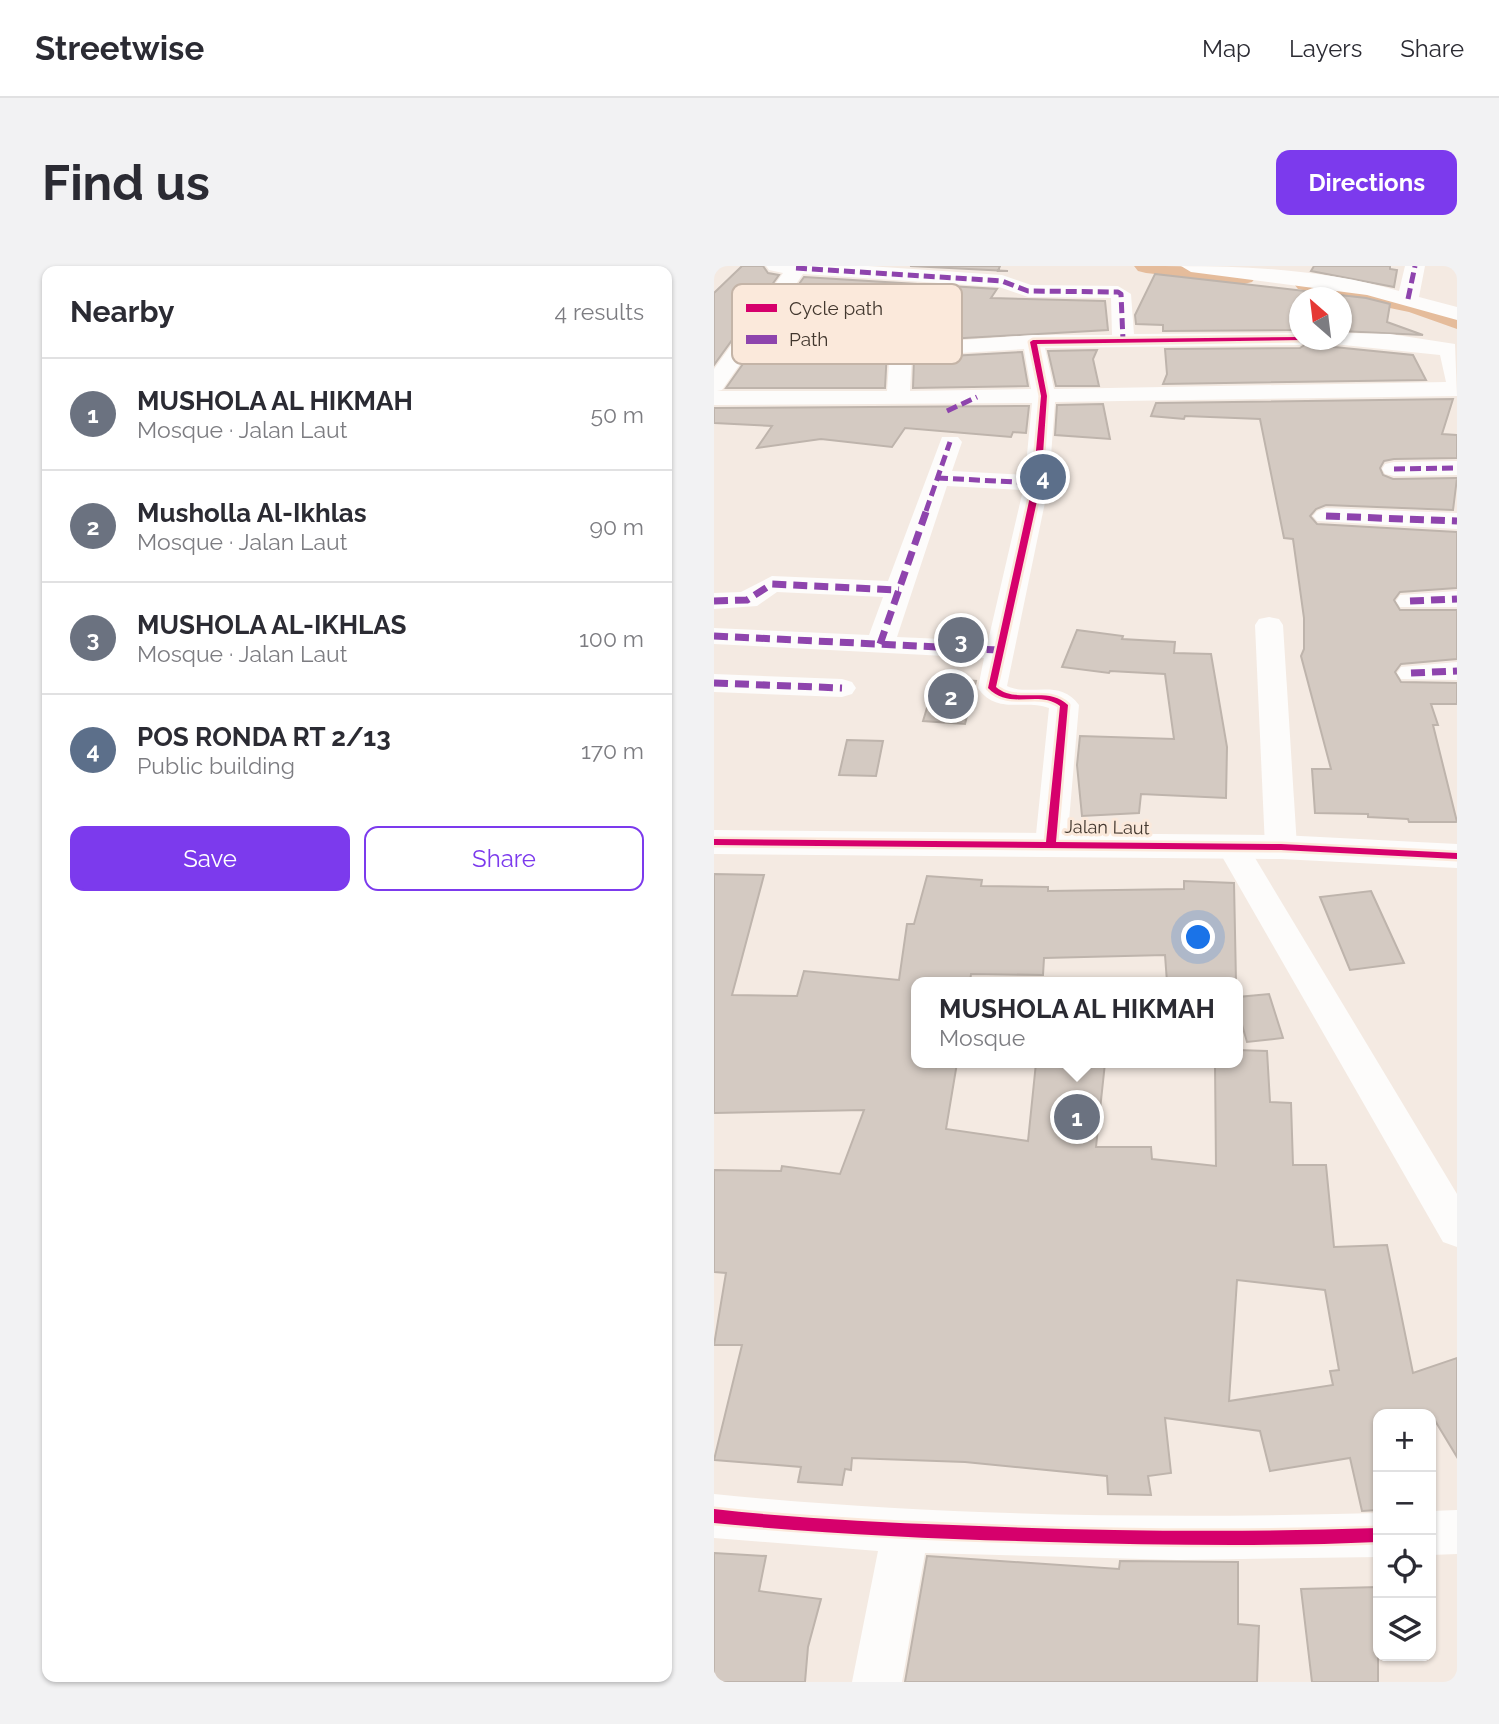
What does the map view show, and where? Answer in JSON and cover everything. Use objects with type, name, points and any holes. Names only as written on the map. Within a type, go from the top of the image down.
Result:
[{"type":"street","points":[[1191,266],[1336,283],[1408,299],[1457,314]]},
{"type":"street","points":[[1408,299],[1415,266]]},
{"type":"street","points":[[779,284],[790,267],[1002,281],[1028,291],[1118,292],[1121,294],[1122,340]]},
{"type":"street","points":[[962,346],[1122,340],[1289,339]]},
{"type":"street","points":[[1352,340],[1401,342],[1447,349],[1453,354],[1457,384]]},
{"type":"street","points":[[1033,342],[1044,396],[1037,483],[992,688],[996,693],[1056,699],[1064,705],[1051,844]]},
{"type":"street","points":[[714,385],[732,357]]},
{"type":"street","points":[[898,398],[899,364]]},
{"type":"street","points":[[714,398],[898,398],[1457,389]]},
{"type":"street","points":[[947,411],[977,397]]},
{"type":"street","points":[[880,644],[950,442]]},
{"type":"street","points":[[1394,469],[1457,468]]},
{"type":"street","points":[[937,478],[1037,483]]},
{"type":"street","points":[[1326,516],[1457,521]]},
{"type":"street","points":[[714,601],[747,600],[772,584],[899,590]]},
{"type":"street","points":[[1410,601],[1457,599]]},
{"type":"street","points":[[1269,625],[1281,847]]},
{"type":"street","points":[[714,636],[999,650]]},
{"type":"street","points":[[1410,673],[1457,671]]},
{"type":"street","points":[[714,683],[842,688]]},
{"type":"street","name":"Jalan Laut","points":[[714,842],[1232,846],[1457,856]]},
{"type":"street","points":[[1232,846],[1457,1230]]},
{"type":"street","points":[[714,1516],[800,1526],[906,1530],[1255,1539],[1373,1535]]},
{"type":"street","points":[[877,1682],[906,1530]]},
{"type":"street","points":[[1436,1533],[1457,1532]]},
{"type":"building","points":[[742,266],[763,266],[768,273],[779,275],[772,284],[732,284],[732,340],[714,365],[714,293]]},
{"type":"building","points":[[910,266],[1000,266],[998,270]]},
{"type":"building","points":[[1314,266],[1390,266],[1390,269],[1397,270],[1394,287],[1311,271]]},
{"type":"building","points":[[1155,274],[1289,289],[1289,330],[1163,331],[1163,325],[1136,324],[1135,315]]},
{"type":"building","points":[[804,277],[917,284],[799,284]]},
{"type":"building","points":[[962,287],[997,289],[991,298],[1105,301],[1108,330],[962,338]]},
{"type":"building","points":[[1352,296],[1390,304],[1387,322],[1423,335],[1352,332]]},
{"type":"building","points":[[1165,349],[1352,349],[1413,355],[1426,380],[1163,384],[1167,374]]},
{"type":"building","points":[[1097,350],[1093,359],[1099,386],[1056,386],[1048,351]]},
{"type":"building","points":[[1022,352],[1028,386],[913,388],[914,364],[962,364],[962,355]]},
{"type":"building","points":[[743,364],[886,364],[885,388],[726,388]]},
{"type":"building","points":[[1453,399],[1442,434],[1457,435],[1457,458],[1394,459],[1384,461],[1380,468],[1383,475],[1393,479],[1457,478],[1453,510],[1326,505],[1316,509],[1310,516],[1317,524],[1457,532],[1457,588],[1400,592],[1394,600],[1400,610],[1457,610],[1457,659],[1401,664],[1395,672],[1401,682],[1457,683],[1457,704],[1431,704],[1438,725],[1433,725],[1457,822],[1409,822],[1408,819],[1368,817],[1368,814],[1315,813],[1312,769],[1331,769],[1301,656],[1304,649],[1304,618],[1293,539],[1284,538],[1260,419],[1151,416],[1156,403]]},
{"type":"building","points":[[1103,404],[1110,439],[1055,435],[1057,405]]},
{"type":"building","points":[[1029,406],[1026,433],[1013,432],[1011,437],[905,428],[892,447],[821,439],[757,448],[772,426],[714,423],[714,408]]},
{"type":"building","points":[[1077,630],[1123,636],[1122,639],[1175,642],[1174,653],[1211,654],[1227,747],[1226,798],[1141,794],[1139,813],[1082,816],[1077,765],[1080,736],[1174,739],[1165,674],[1109,673],[1062,667]]},
{"type":"building","points":[[936,678],[976,681],[965,724],[923,721]]},
{"type":"building","points":[[847,740],[883,741],[876,776],[839,775]]},
{"type":"building","points":[[714,874],[764,875],[732,995],[797,996],[804,971],[899,980],[907,924],[914,924],[927,876],[982,880],[981,886],[1048,887],[1048,891],[1184,889],[1184,881],[1234,883],[1236,977],[1167,977],[1165,955],[1044,958],[1043,975],[911,977],[911,1068],[956,1068],[946,1129],[1028,1141],[1035,1068],[1104,1068],[1096,1147],[1151,1147],[1152,1159],[1216,1166],[1215,1068],[1243,1068],[1243,1050],[1267,1051],[1270,1102],[1291,1103],[1293,1165],[1326,1165],[1334,1247],[1387,1245],[1413,1373],[1457,1358],[1457,1457],[1436,1422],[1436,1409],[1373,1409],[1373,1510],[1362,1511],[1350,1458],[1270,1471],[1260,1431],[1165,1418],[1171,1473],[1148,1476],[1151,1495],[1108,1494],[1107,1476],[965,1462],[852,1458],[851,1470],[845,1469],[842,1485],[798,1482],[801,1467],[714,1460],[742,1345],[714,1345],[726,1273],[714,1272],[714,1170],[781,1171],[782,1166],[840,1174],[864,1110],[714,1113]],"holes":[[[1237,1280],[1325,1290],[1339,1370],[1330,1371],[1333,1385],[1229,1401]]]},
{"type":"building","points":[[1371,891],[1404,963],[1350,970],[1320,897]]},
{"type":"building","points":[[1269,994],[1283,1038],[1247,1042],[1243,1028],[1243,997]]},
{"type":"building","points":[[714,1553],[766,1556],[759,1591],[821,1599],[808,1647],[805,1682],[714,1682]]},
{"type":"building","points":[[927,1556],[1119,1569],[1120,1561],[1238,1562],[1238,1624],[1259,1626],[1257,1682],[905,1682]]},
{"type":"building","points":[[1373,1587],[1373,1661],[1378,1661],[1378,1682],[1312,1682],[1301,1589]]},
{"type":"waterway","points":[[1146,266],[1244,277]]},
{"type":"waterway","points":[[1306,284],[1415,306],[1457,322]]},
{"type":"marked path","points":[[1408,299],[1415,266]]},
{"type":"marked path","points":[[796,268],[1002,281],[1028,291],[1118,292],[1121,294],[1123,340]]},
{"type":"marked path","points":[[947,411],[977,397]]},
{"type":"marked path","points":[[880,644],[950,442]]},
{"type":"marked path","points":[[1394,469],[1457,468]]},
{"type":"marked path","points":[[937,478],[1037,483]]},
{"type":"marked path","points":[[1326,516],[1457,521]]},
{"type":"marked path","points":[[714,601],[747,600],[772,584],[899,590]]},
{"type":"marked path","points":[[1410,601],[1457,599]]},
{"type":"marked path","points":[[714,636],[999,650],[998,657]]},
{"type":"marked path","points":[[1411,673],[1457,671]]},
{"type":"marked path","points":[[714,683],[842,688]]},
{"type":"cycle path","points":[[1051,844],[1064,705],[1049,697],[1007,697],[992,688],[1037,483],[1044,396],[1033,342],[1289,339]]},
{"type":"cycle path","points":[[714,842],[1281,847],[1457,856]]},
{"type":"cycle path","points":[[714,1516],[846,1527],[1029,1535],[1228,1538],[1373,1535]]},
{"type":"place","name":"POS RONDA RT 2/13","points":[[1043,477]]},
{"type":"place","name":"MUSHOLA AL-IKHLAS","points":[[961,640]]},
{"type":"place","name":"Musholla Al-Ikhlas","points":[[951,696]]},
{"type":"place","name":"MUSHOLA AL HIKMAH","points":[[1077,1117]]}]
